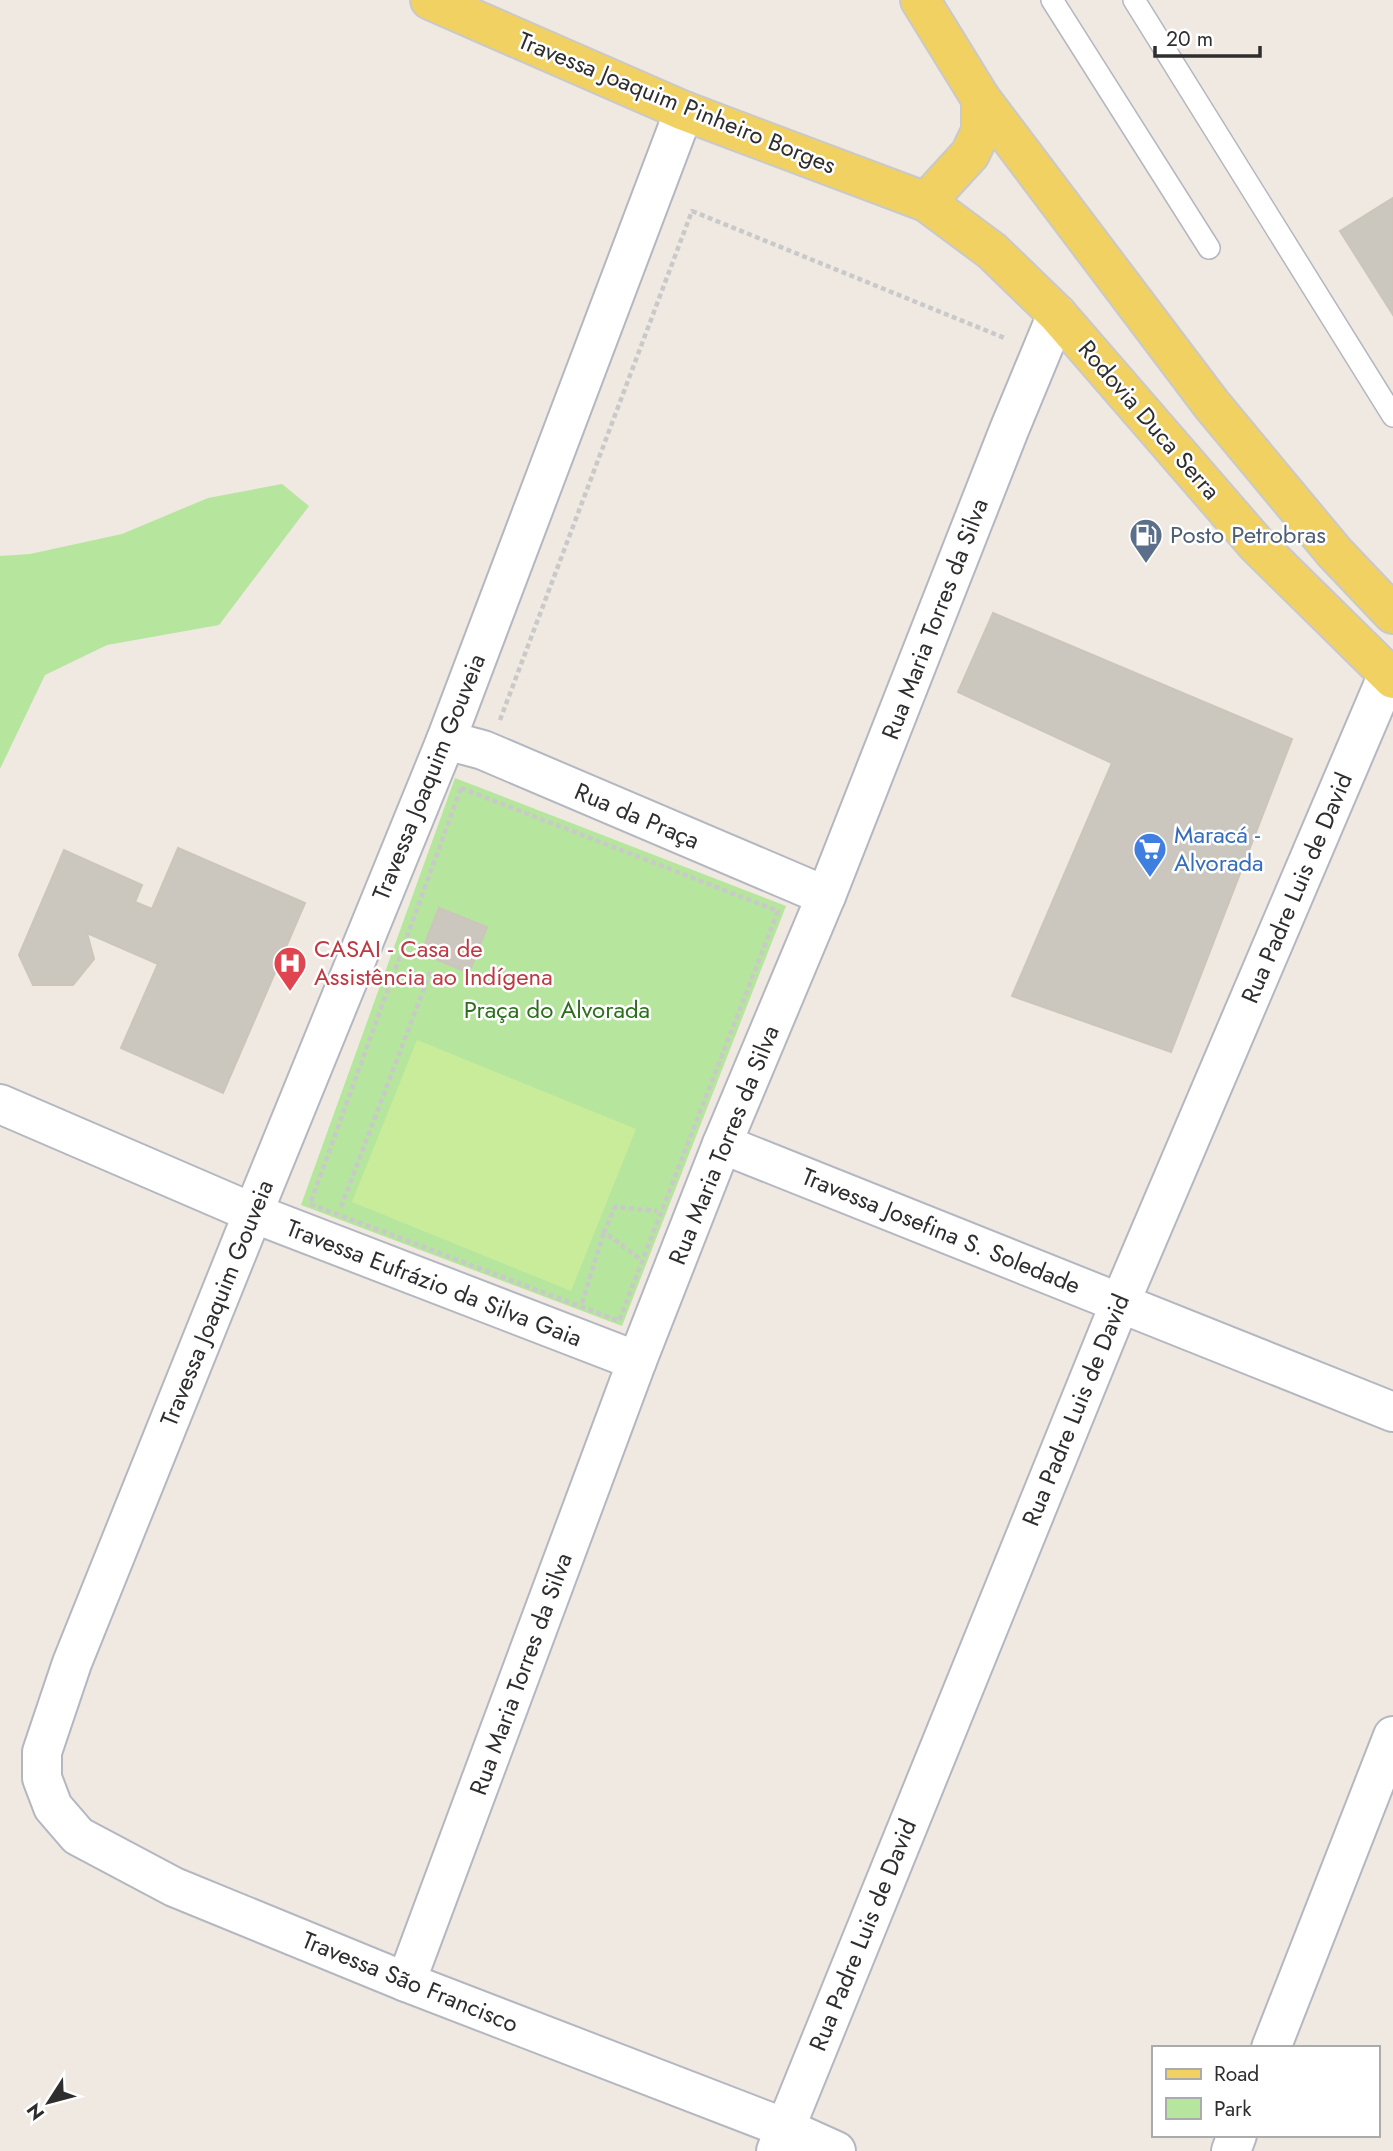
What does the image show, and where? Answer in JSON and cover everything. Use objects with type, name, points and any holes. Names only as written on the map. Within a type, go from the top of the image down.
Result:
[{"type":"main road","name":"Travessa Joaquim Pinheiro Borges","points":[[430,0],[684,111],[926,202]]},
{"type":"main road","points":[[920,0],[981,99],[1212,405],[1335,553],[1393,614]]},
{"type":"main road","points":[[926,202],[970,153],[981,131],[981,99]]},
{"type":"main road","name":"Rodovia Duca Serra","points":[[926,202],[992,251],[1057,314],[1257,545],[1391,677]]},
{"type":"street","name":"Travessa Joaquim Gouveia","points":[[42,1752],[72,1662],[446,740],[684,111]]},
{"type":"street","name":"Rua Maria Torres da Silva","points":[[406,1982],[637,1361],[722,1144],[826,896],[1057,314]]},
{"type":"street","name":"Rua Padre Luis de David","points":[[780,2140],[1120,1303],[1391,677]]},
{"type":"street","name":"Rua da Praça","points":[[446,740],[483,750],[826,896]]},
{"type":"street","name":"Travessa Eufrázio da Silva Gaia","points":[[0,1104],[253,1213],[637,1361]]},
{"type":"street","name":"Travessa Josefina S. Soledade","points":[[722,1144],[1393,1412]]},
{"type":"street","points":[[1272,2046],[1393,1736]]},
{"type":"street","name":"Travessa São Francisco","points":[[42,1752],[42,1778],[53,1807],[78,1836],[174,1887],[780,2140],[836,2151]]},
{"type":"lane","points":[[1052,0],[1209,248]]},
{"type":"lane","points":[[1134,0],[1393,416]]},
{"type":"path","points":[[498,725],[692,211],[1018,344]]},
{"type":"path","points":[[461,788],[778,911],[661,1212],[619,1321],[310,1204],[461,788]]},
{"type":"path","points":[[339,1214],[431,970]]},
{"type":"path","points":[[581,1307],[604,1232],[615,1207],[661,1212]]},
{"type":"path","points":[[604,1232],[642,1261]]},
{"type":"green space","points":[[282,484],[309,506],[219,625],[107,645],[45,675],[0,769],[0,556],[30,554],[122,534],[208,498]]},
{"type":"green space","name":"Praça do Alvorada","points":[[455,778],[786,906],[622,1326],[301,1205]]},
{"type":"green space","points":[[417,1040],[636,1129],[571,1291],[352,1202]]},
{"type":"building","points":[[1393,198],[1393,315],[1340,231]]},
{"type":"building","name":"Maracá - Alvorada","points":[[993,613],[1292,739],[1171,1052],[1012,996],[1112,763],[958,692]]},
{"type":"building","points":[[178,848],[305,903],[223,1093],[121,1048],[158,964],[87,933],[94,959],[73,985],[33,985],[19,955],[64,850],[142,885],[135,902],[152,909]]},
{"type":"building","points":[[439,908],[487,927],[469,973],[421,953]]},
{"type":"place","name":"Posto Petrobras","points":[[1146,565]]},
{"type":"place","name":"Maracá - Alvorada","points":[[1150,879]]},
{"type":"place","name":"CASAI - Casa de Assistência ao Indígena","points":[[290,993]]}]
